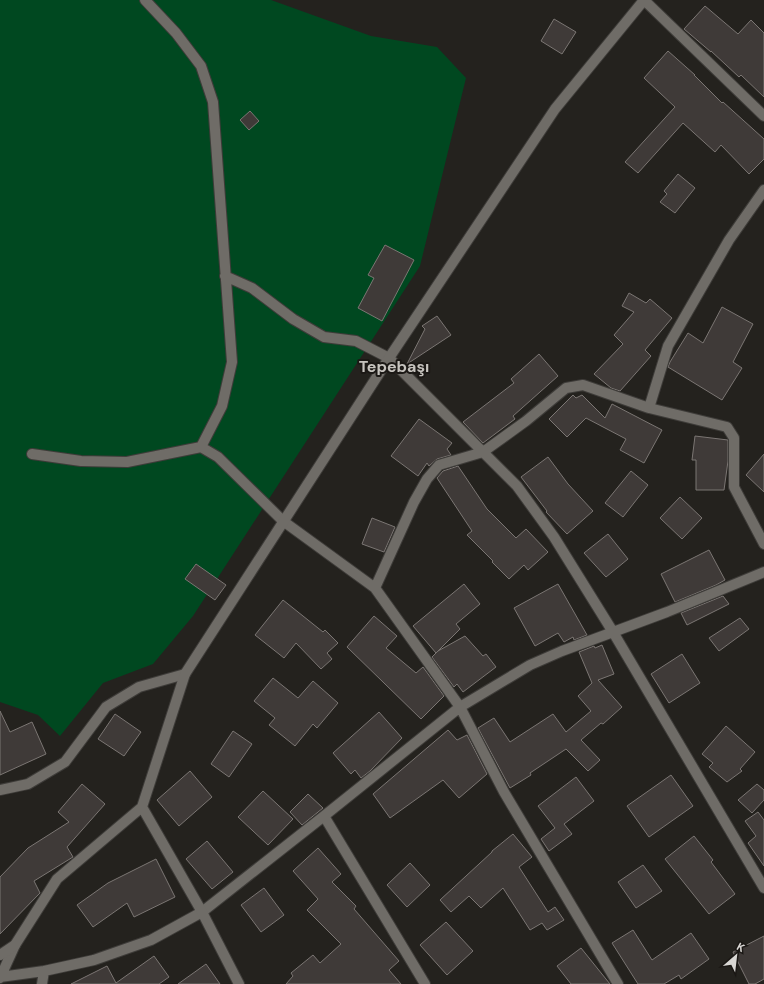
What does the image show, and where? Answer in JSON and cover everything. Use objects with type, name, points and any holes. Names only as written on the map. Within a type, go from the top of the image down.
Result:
[{"type":"street","points":[[145,0],[176,33],[201,66],[213,102],[232,362],[222,406],[201,447]]},
{"type":"street","points":[[0,978],[15,945],[56,879],[142,807],[185,674],[389,358],[555,110],[644,0],[764,116]]},
{"type":"street","points":[[650,408],[668,346],[729,240],[764,190]]},
{"type":"street","points":[[225,276],[252,288],[293,319],[324,337],[356,341],[389,358],[517,486],[554,537],[613,632],[764,888]]},
{"type":"street","points":[[375,588],[414,502],[426,479],[439,465],[483,452],[526,421],[566,388],[583,385],[650,408],[727,427],[734,438],[734,487],[764,544]]},
{"type":"street","points":[[32,454],[82,461],[127,462],[201,447],[218,457],[283,522],[375,588],[460,707],[504,792],[618,984]]},
{"type":"street","points":[[0,978],[44,971],[94,960],[151,940],[202,912],[460,707],[530,666],[562,651],[667,612],[764,572]]},
{"type":"street","points":[[0,790],[28,784],[65,762],[106,707],[139,687],[185,674]]},
{"type":"street","points":[[142,807],[202,912],[239,984]]},
{"type":"street","points":[[324,816],[425,984]]},
{"type":"street","points":[[1,953],[15,945]]},
{"type":"street","points":[[42,984],[44,971]]},
{"type":"green space","points":[[0,0],[271,0],[371,36],[437,47],[466,78],[420,266],[193,616],[153,664],[103,683],[60,736],[38,715],[0,702]]},
{"type":"building","points":[[705,6],[738,34],[751,20],[764,33],[764,97],[741,75],[739,77],[684,29]]},
{"type":"building","points":[[554,19],[576,32],[562,54],[541,41]]},
{"type":"building","points":[[668,51],[695,75],[722,103],[723,102],[764,139],[764,159],[749,174],[721,145],[715,152],[683,123],[638,173],[625,162],[675,107],[644,78]]},
{"type":"building","points":[[250,111],[259,121],[249,130],[240,120]]},
{"type":"building","points":[[678,174],[695,188],[675,213],[660,202],[667,194],[664,191]]},
{"type":"building","points":[[385,245],[414,260],[382,321],[358,308],[374,278],[368,275]]},
{"type":"building","points":[[629,293],[646,303],[650,299],[672,318],[645,350],[651,356],[620,391],[611,388],[594,374],[623,344],[614,335],[634,312],[622,306]]},
{"type":"building","points":[[722,307],[753,324],[733,362],[742,368],[722,400],[668,367],[688,333],[703,343]]},
{"type":"building","points":[[437,316],[451,335],[407,364],[425,329],[422,326]]},
{"type":"building","points":[[539,354],[558,376],[513,416],[515,419],[483,443],[463,422],[514,383],[511,379]]},
{"type":"building","points":[[573,395],[576,398],[582,395],[605,418],[612,404],[662,430],[644,463],[620,450],[626,439],[586,418],[567,437],[549,419]]},
{"type":"building","points":[[419,419],[452,443],[447,449],[451,455],[437,459],[429,466],[427,463],[418,476],[391,456]]},
{"type":"building","points":[[695,436],[728,440],[728,461],[724,490],[696,490],[696,460],[692,460]]},
{"type":"building","points":[[764,454],[764,492],[746,475]]},
{"type":"building","points":[[548,457],[568,484],[593,511],[567,534],[546,512],[547,511],[521,477]]},
{"type":"building","points":[[458,466],[487,509],[516,538],[526,529],[548,552],[528,570],[524,565],[509,579],[467,535],[472,531],[437,478],[443,471]]},
{"type":"building","points":[[631,471],[648,485],[623,517],[605,503]]},
{"type":"building","points":[[680,497],[702,518],[682,539],[660,518]]},
{"type":"building","points":[[372,518],[395,527],[384,552],[362,544]]},
{"type":"building","points":[[608,534],[628,559],[606,577],[584,553]]},
{"type":"building","points":[[709,550],[725,580],[675,602],[661,574]]},
{"type":"building","points":[[196,564],[226,585],[215,600],[185,579]]},
{"type":"building","points":[[464,584],[480,604],[456,624],[460,629],[436,653],[413,626]]},
{"type":"building","points":[[558,584],[587,635],[574,640],[573,637],[564,642],[558,633],[535,646],[514,608]]},
{"type":"building","points":[[723,596],[729,604],[687,625],[681,613]]},
{"type":"building","points":[[283,600],[323,632],[325,630],[338,643],[327,653],[332,659],[321,669],[296,643],[284,658],[255,635]]},
{"type":"building","points":[[374,616],[397,636],[386,648],[416,673],[423,667],[444,696],[421,719],[347,647]]},
{"type":"building","points":[[740,618],[749,629],[719,651],[709,638]]},
{"type":"building","points":[[465,636],[483,656],[486,654],[496,667],[463,692],[457,684],[454,687],[432,657],[438,651]]},
{"type":"building","points":[[602,645],[614,674],[598,680],[622,707],[603,724],[601,723],[581,740],[600,760],[588,771],[566,749],[530,773],[531,775],[510,788],[478,728],[494,718],[510,742],[553,714],[566,732],[591,711],[578,696],[592,683],[579,652],[594,646],[595,648]]},
{"type":"building","points":[[682,654],[700,683],[669,703],[651,674]]},
{"type":"building","points":[[273,678],[298,698],[313,681],[338,703],[317,728],[313,724],[295,746],[269,725],[275,718],[254,701]]},
{"type":"building","points":[[0,711],[10,732],[32,722],[46,754],[0,775]]},
{"type":"building","points":[[379,712],[402,738],[370,771],[361,778],[355,770],[351,774],[333,753]]},
{"type":"building","points":[[115,714],[141,732],[124,756],[98,739]]},
{"type":"building","points":[[726,726],[755,752],[740,769],[742,771],[727,782],[709,767],[713,763],[702,754]]},
{"type":"building","points":[[448,730],[457,740],[467,735],[487,774],[459,798],[443,780],[390,818],[373,794]]},
{"type":"building","points":[[233,731],[252,744],[229,777],[211,764]]},
{"type":"building","points":[[190,771],[212,797],[179,826],[157,800]]},
{"type":"building","points":[[671,775],[693,806],[649,837],[627,806]]},
{"type":"building","points":[[576,777],[594,801],[564,824],[572,834],[549,851],[541,839],[555,828],[538,806]]},
{"type":"building","points":[[82,784],[105,804],[67,847],[73,857],[34,881],[40,893],[0,934],[0,877],[28,848],[69,822],[58,812]]},
{"type":"building","points":[[757,784],[764,790],[764,800],[752,813],[738,800]]},
{"type":"building","points":[[263,791],[293,819],[268,845],[238,817]]},
{"type":"building","points":[[308,794],[323,808],[302,825],[290,812]]},
{"type":"building","points":[[758,812],[764,820],[764,866],[748,843],[756,836],[745,821]]},
{"type":"building","points":[[513,834],[532,857],[519,867],[548,912],[555,907],[564,920],[547,930],[542,923],[530,930],[503,888],[481,908],[469,896],[451,912],[440,900],[492,851]]},
{"type":"building","points":[[694,836],[713,860],[711,862],[735,894],[709,914],[665,859]]},
{"type":"building","points":[[207,841],[233,872],[212,889],[186,859]]},
{"type":"building","points":[[318,848],[341,874],[332,882],[356,906],[354,909],[399,961],[389,970],[401,984],[286,984],[293,976],[291,973],[313,955],[320,963],[341,944],[307,910],[318,899],[293,871]]},
{"type":"building","points":[[156,859],[175,897],[134,917],[127,903],[93,927],[77,905],[108,883]]},
{"type":"building","points":[[410,863],[430,885],[407,907],[387,885]]},
{"type":"building","points":[[643,865],[662,891],[636,908],[618,882]]},
{"type":"building","points":[[264,888],[284,915],[261,932],[241,905]]},
{"type":"building","points":[[446,922],[473,951],[447,975],[420,945]]},
{"type":"building","points":[[633,930],[652,960],[691,933],[709,959],[681,979],[679,975],[664,984],[638,984],[612,943]]},
{"type":"building","points":[[764,936],[764,979],[755,984],[749,984],[733,952]]},
{"type":"building","points":[[581,948],[610,984],[571,984],[557,966]]},
{"type":"building","points":[[154,956],[169,977],[159,984],[71,984],[107,966],[116,983]]},
{"type":"building","points":[[206,964],[220,984],[178,984]]},
{"type":"district","name":"Tepebaşı","points":[[394,366]]}]
